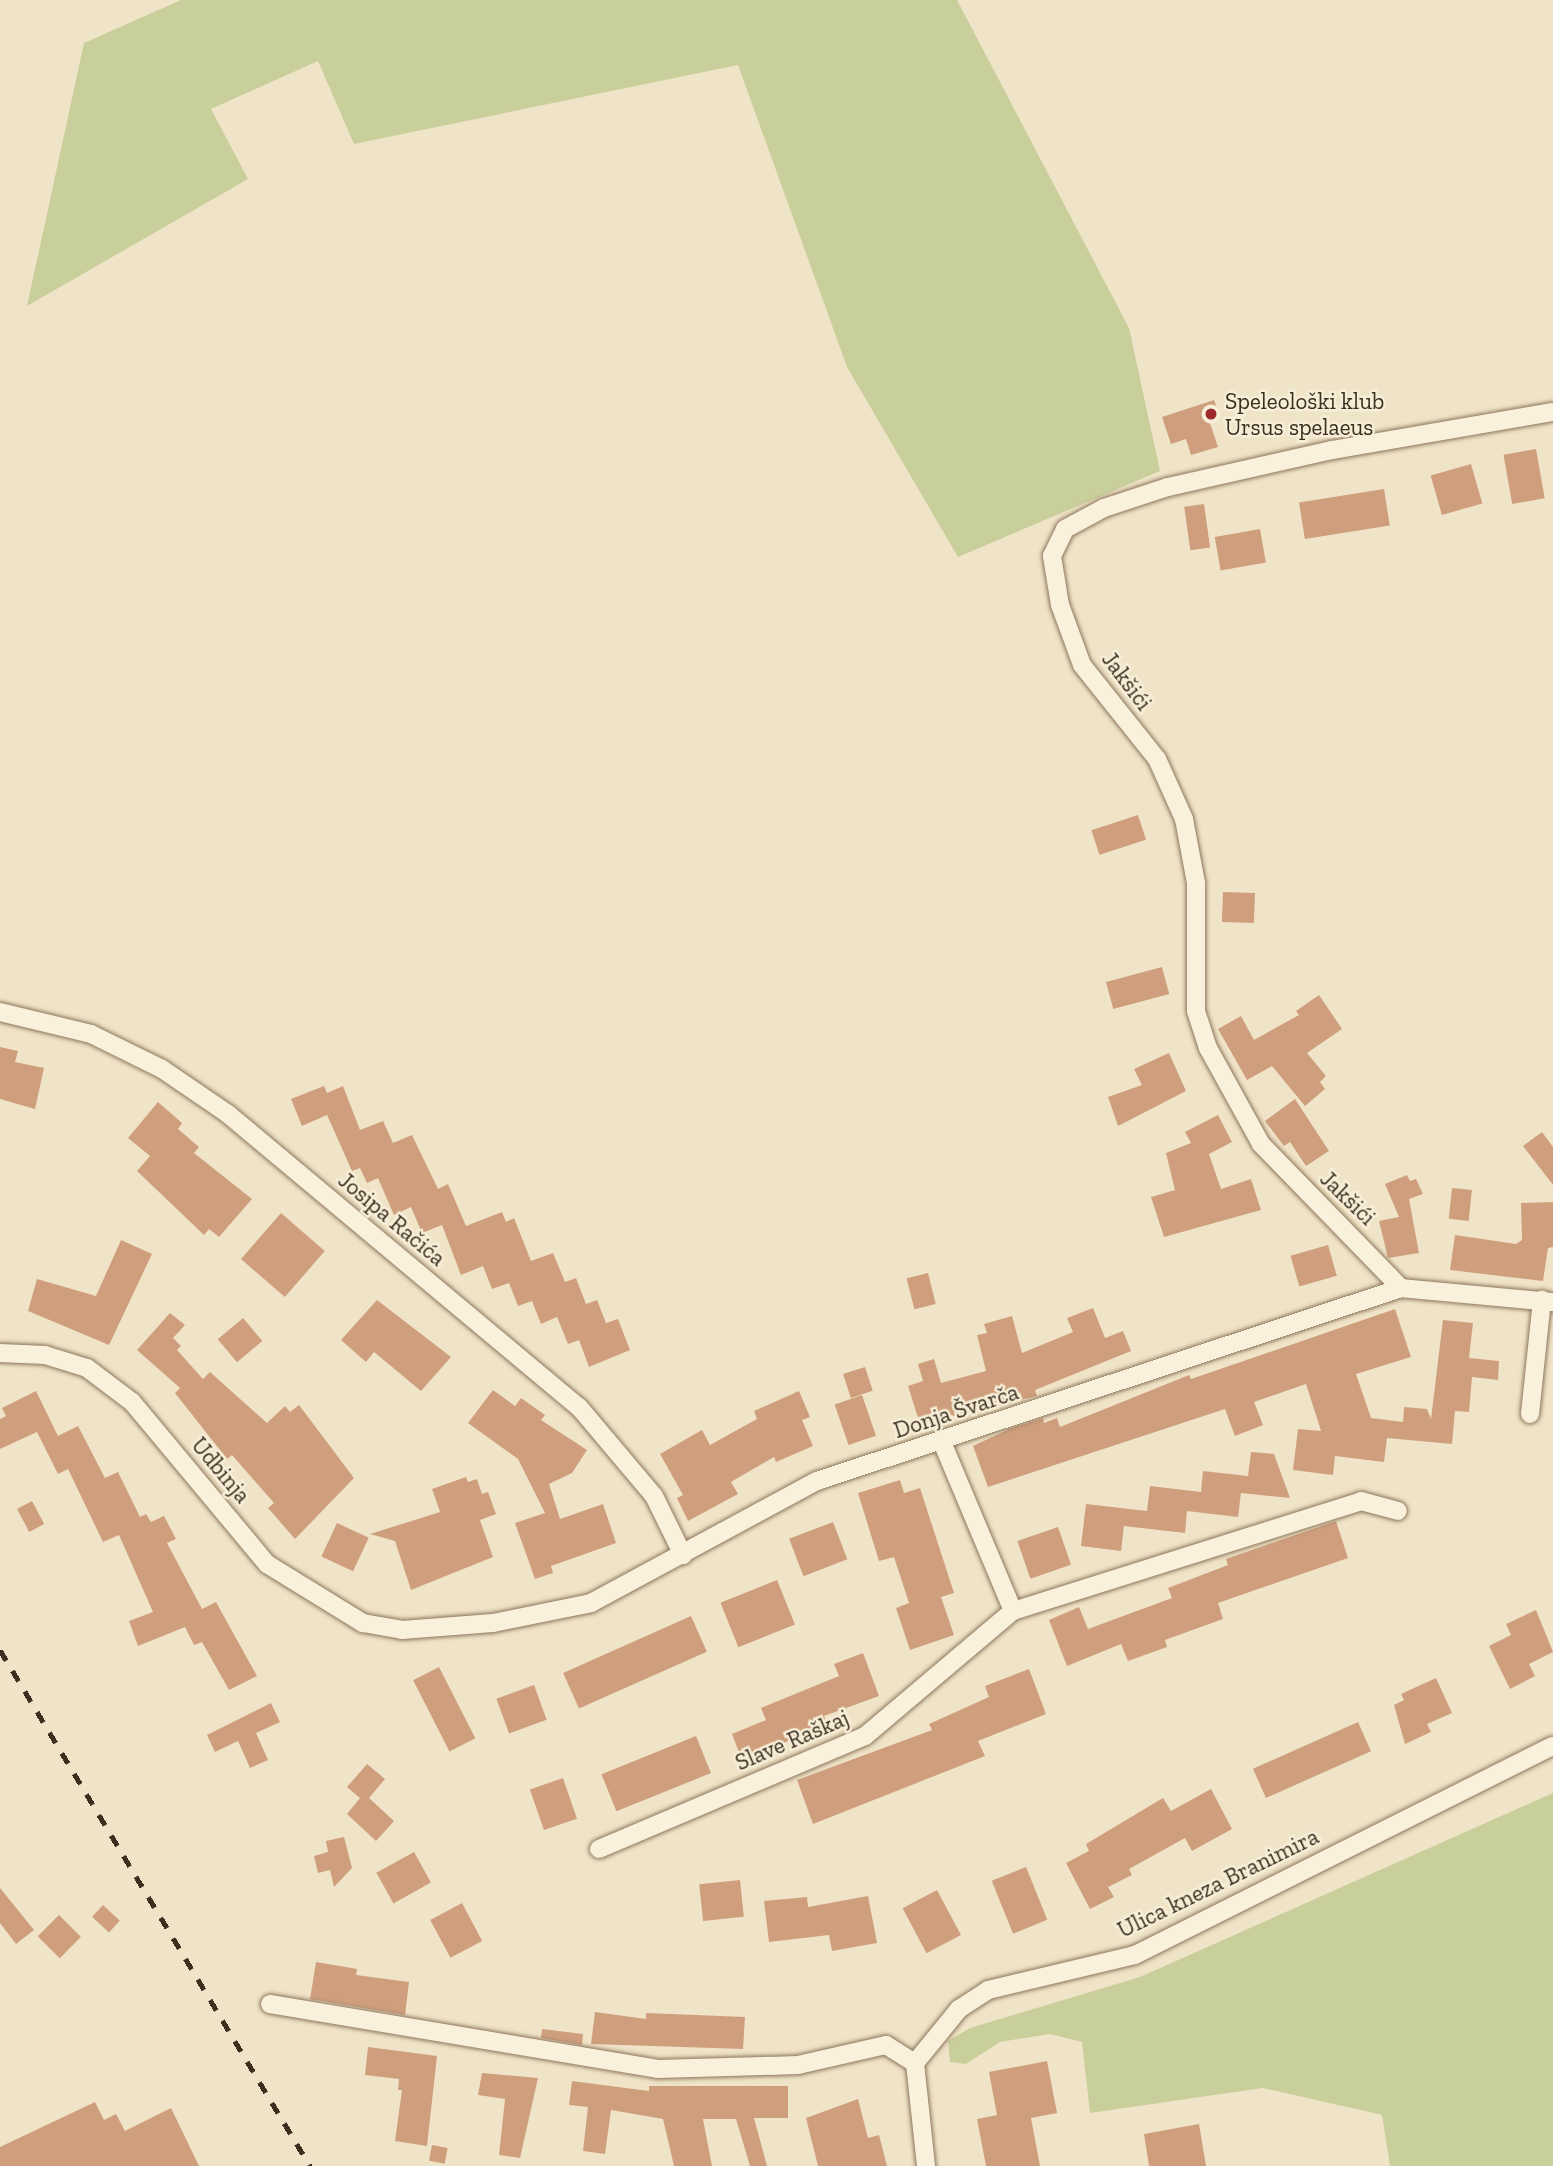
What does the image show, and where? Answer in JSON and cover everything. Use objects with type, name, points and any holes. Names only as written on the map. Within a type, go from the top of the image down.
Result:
[{"type":"street","name":"Jakšići","points":[[1401,1288],[1261,1144],[1208,1048],[1196,1011],[1196,883],[1184,819],[1157,759],[1082,665],[1060,605],[1052,556],[1065,529],[1104,508],[1168,487],[1332,450],[1553,412]]},
{"type":"street","name":"Josipa Račića","points":[[0,1012],[92,1034],[162,1069],[228,1114],[579,1407],[654,1496],[683,1555]]},
{"type":"street","name":"Donja Švarča","points":[[402,1630],[493,1623],[592,1602],[817,1481],[942,1442],[1401,1288],[1547,1301],[1530,1414]]},
{"type":"street","name":"Udbinja","points":[[0,1353],[45,1355],[87,1368],[132,1402],[267,1564],[363,1623],[402,1630]]},
{"type":"street","points":[[942,1442],[1013,1611]]},
{"type":"street","name":"Slave Raškaj","points":[[599,1849],[866,1736],[1013,1611],[1361,1501],[1398,1511]]},
{"type":"street","name":"Ulica kneza Branimira","points":[[915,2063],[959,2009],[988,1990],[1135,1955],[1553,1746]]},
{"type":"street","points":[[270,2004],[659,2069],[798,2065],[886,2045],[915,2063],[926,2166]]},
{"type":"green space","points":[[181,0],[957,0],[1129,328],[1160,471],[958,557],[847,367],[738,65],[354,144],[318,61],[211,109],[248,179],[27,306],[84,43]]},
{"type":"green space","points":[[1553,1793],[1553,2166],[1390,2166],[1382,2115],[1263,2088],[1090,2113],[1082,2042],[1050,2034],[1000,2042],[966,2064],[950,2062],[948,2041],[970,2028],[1140,1977]]},
{"type":"building","points":[[1214,400],[1220,417],[1209,420],[1218,447],[1191,455],[1186,439],[1171,444],[1162,417]]},
{"type":"building","points":[[1536,449],[1545,498],[1512,504],[1504,455]]},
{"type":"building","points":[[1471,464],[1482,503],[1442,515],[1431,476]]},
{"type":"building","points":[[1384,489],[1390,526],[1305,539],[1299,502]]},
{"type":"building","points":[[1204,504],[1210,548],[1190,550],[1184,507]]},
{"type":"building","points":[[1260,529],[1266,562],[1221,570],[1215,537]]},
{"type":"building","points":[[1138,815],[1146,840],[1099,855],[1091,830]]},
{"type":"building","points":[[1223,892],[1255,893],[1254,923],[1222,922]]},
{"type":"building","points":[[1162,967],[1169,994],[1113,1009],[1106,982]]},
{"type":"building","points":[[1319,995],[1342,1029],[1307,1053],[1326,1076],[1320,1082],[1325,1089],[1305,1106],[1272,1066],[1247,1080],[1218,1029],[1241,1016],[1254,1040],[1299,1015],[1296,1011]]},
{"type":"building","points":[[0,1047],[18,1051],[15,1062],[44,1068],[35,1109],[0,1099]]},
{"type":"building","points":[[1169,1053],[1186,1091],[1118,1126],[1108,1097],[1142,1085],[1134,1069]]},
{"type":"building","points":[[324,1086],[327,1093],[343,1086],[360,1130],[383,1121],[393,1143],[412,1135],[438,1189],[448,1184],[466,1226],[502,1212],[506,1222],[514,1218],[531,1261],[553,1253],[565,1282],[576,1278],[586,1304],[597,1300],[606,1323],[618,1319],[630,1350],[589,1367],[579,1340],[568,1344],[557,1317],[541,1324],[532,1301],[518,1306],[509,1283],[492,1289],[483,1266],[461,1275],[442,1225],[422,1233],[411,1207],[394,1215],[378,1178],[367,1183],[360,1168],[352,1171],[327,1115],[302,1126],[291,1099]]},
{"type":"building","points":[[1295,1099],[1329,1151],[1306,1166],[1290,1142],[1284,1146],[1265,1121]]},
{"type":"building","points":[[158,1102],[182,1123],[178,1129],[199,1147],[194,1153],[252,1199],[219,1237],[209,1229],[204,1235],[137,1171],[150,1156],[128,1138]]},
{"type":"building","points":[[1218,1115],[1232,1142],[1209,1154],[1221,1189],[1251,1179],[1261,1210],[1164,1237],[1151,1197],[1175,1190],[1166,1153],[1191,1143],[1185,1132]]},
{"type":"building","points":[[1542,1132],[1553,1147],[1553,1185],[1523,1146]]},
{"type":"building","points":[[1407,1175],[1410,1181],[1416,1179],[1423,1194],[1409,1199],[1419,1253],[1388,1258],[1379,1221],[1399,1217],[1385,1184]]},
{"type":"building","points":[[1452,1188],[1472,1190],[1469,1221],[1449,1219]]},
{"type":"building","points":[[1553,1202],[1553,1247],[1548,1248],[1543,1281],[1450,1270],[1455,1235],[1516,1244],[1522,1240],[1521,1203]]},
{"type":"building","points":[[281,1213],[325,1251],[285,1297],[241,1259]]},
{"type":"building","points":[[121,1240],[152,1254],[109,1345],[28,1311],[37,1279],[96,1296]]},
{"type":"building","points":[[1328,1245],[1337,1276],[1299,1287],[1291,1256]]},
{"type":"building","points":[[928,1273],[936,1304],[914,1309],[907,1278]]},
{"type":"building","points":[[377,1300],[451,1357],[421,1391],[374,1352],[366,1362],[341,1340]]},
{"type":"building","points":[[1093,1308],[1105,1338],[1123,1331],[1131,1351],[1035,1390],[1037,1396],[920,1424],[908,1386],[923,1381],[918,1364],[934,1359],[941,1383],[986,1371],[977,1335],[987,1333],[984,1324],[1012,1316],[1022,1353],[1073,1332],[1067,1318]]},
{"type":"building","points":[[1395,1309],[1411,1357],[1356,1374],[1371,1418],[1403,1422],[1404,1407],[1427,1409],[1431,1419],[1443,1320],[1473,1323],[1469,1358],[1499,1361],[1498,1380],[1472,1377],[1469,1412],[1455,1411],[1452,1444],[1387,1438],[1384,1462],[1335,1456],[1333,1475],[1293,1470],[1298,1429],[1321,1431],[1306,1384],[1254,1402],[1263,1425],[1235,1436],[1225,1409],[988,1487],[973,1446],[1009,1429],[1043,1418],[1044,1423],[1057,1418],[1060,1427],[1189,1375],[1191,1379]]},
{"type":"building","points":[[170,1313],[185,1325],[173,1338],[181,1346],[177,1350],[203,1379],[210,1372],[267,1423],[285,1406],[290,1412],[299,1405],[354,1478],[295,1539],[268,1508],[274,1503],[232,1455],[227,1459],[175,1393],[180,1388],[137,1350]]},
{"type":"building","points":[[243,1318],[262,1341],[237,1362],[218,1339]]},
{"type":"building","points":[[865,1367],[873,1391],[851,1398],[843,1374]]},
{"type":"building","points":[[493,1390],[515,1406],[521,1398],[545,1415],[541,1420],[587,1450],[572,1473],[549,1484],[560,1519],[603,1504],[616,1543],[551,1566],[553,1573],[535,1579],[515,1523],[545,1513],[518,1459],[468,1423]]},
{"type":"building","points":[[36,1391],[58,1436],[78,1426],[105,1478],[118,1472],[140,1517],[146,1514],[151,1522],[164,1516],[176,1539],[167,1543],[202,1609],[216,1602],[257,1676],[229,1690],[202,1642],[194,1645],[185,1627],[138,1646],[129,1621],[153,1612],[119,1535],[103,1542],[68,1469],[58,1474],[37,1432],[0,1449],[0,1419],[6,1416],[2,1408]]},
{"type":"building","points":[[799,1391],[810,1417],[802,1420],[813,1446],[776,1462],[774,1457],[731,1482],[738,1494],[688,1521],[677,1498],[683,1495],[660,1454],[702,1430],[710,1445],[757,1419],[754,1411]]},
{"type":"building","points":[[862,1395],[876,1436],[849,1445],[835,1404]]},
{"type":"building","points":[[1251,1452],[1274,1454],[1290,1498],[1241,1493],[1238,1517],[1187,1511],[1185,1533],[1124,1526],[1121,1551],[1081,1546],[1086,1504],[1147,1511],[1150,1486],[1201,1492],[1203,1471],[1248,1476]]},
{"type":"building","points":[[466,1477],[468,1482],[477,1479],[482,1494],[488,1492],[496,1514],[480,1520],[493,1557],[411,1590],[395,1541],[370,1534],[440,1512],[432,1489]]},
{"type":"building","points":[[900,1480],[904,1493],[920,1488],[954,1593],[941,1597],[954,1635],[910,1650],[896,1608],[909,1603],[894,1557],[879,1561],[858,1493]]},
{"type":"building","points":[[32,1501],[44,1524],[29,1532],[17,1509]]},
{"type":"building","points":[[1336,1521],[1348,1558],[1218,1603],[1223,1619],[1165,1640],[1167,1647],[1128,1661],[1121,1644],[1067,1666],[1049,1620],[1079,1607],[1088,1629],[1172,1598],[1168,1588],[1228,1565],[1226,1559]]},
{"type":"building","points":[[833,1522],[847,1559],[803,1576],[789,1539]]},
{"type":"building","points":[[337,1523],[369,1538],[353,1571],[321,1557]]},
{"type":"building","points":[[1058,1527],[1071,1565],[1030,1579],[1017,1541]]},
{"type":"building","points":[[777,1580],[795,1625],[738,1647],[720,1603]]},
{"type":"building","points":[[1536,1610],[1553,1652],[1529,1664],[1535,1676],[1510,1689],[1489,1646],[1511,1635],[1506,1624]]},
{"type":"building","points":[[691,1616],[707,1652],[579,1709],[563,1673]]},
{"type":"building","points":[[863,1653],[879,1696],[824,1716],[827,1725],[742,1760],[732,1734],[766,1720],[761,1708],[839,1676],[834,1664]]},
{"type":"building","points":[[439,1667],[475,1738],[449,1751],[413,1680]]},
{"type":"building","points":[[1029,1669],[1046,1714],[978,1741],[985,1756],[813,1824],[797,1780],[932,1730],[929,1724],[989,1697],[985,1686]]},
{"type":"building","points":[[1436,1678],[1452,1713],[1427,1724],[1431,1732],[1405,1744],[1394,1705],[1404,1700],[1401,1694]]},
{"type":"building","points":[[534,1685],[547,1720],[509,1733],[496,1699]]},
{"type":"building","points":[[271,1703],[280,1722],[256,1733],[268,1760],[250,1768],[238,1741],[215,1752],[207,1735]]},
{"type":"building","points":[[1358,1722],[1371,1751],[1266,1798],[1253,1769]]},
{"type":"building","points":[[696,1736],[711,1773],[616,1811],[601,1774]]},
{"type":"building","points":[[367,1764],[385,1779],[369,1798],[394,1821],[376,1841],[347,1814],[360,1798],[347,1787]]},
{"type":"building","points":[[563,1778],[577,1819],[544,1830],[530,1789]]},
{"type":"building","points":[[1211,1789],[1232,1829],[1192,1851],[1185,1838],[1129,1869],[1132,1875],[1108,1887],[1114,1897],[1090,1909],[1066,1863],[1089,1851],[1086,1844],[1163,1798],[1171,1811]]},
{"type":"building","points":[[344,1837],[352,1868],[334,1887],[330,1870],[318,1873],[314,1856],[328,1852],[326,1841]]},
{"type":"building","points":[[414,1852],[431,1883],[393,1903],[376,1873]]},
{"type":"building","points":[[1026,1867],[1047,1920],[1013,1934],[992,1881]]},
{"type":"building","points":[[740,1880],[744,1917],[703,1921],[699,1884]]},
{"type":"building","points":[[0,1888],[34,1930],[16,1944],[0,1923]]},
{"type":"building","points":[[937,1890],[961,1935],[927,1953],[903,1908]]},
{"type":"building","points":[[868,1896],[877,1943],[832,1951],[829,1935],[769,1942],[764,1901],[807,1897],[808,1907]]},
{"type":"building","points":[[462,1903],[482,1941],[450,1958],[430,1920]]},
{"type":"building","points":[[103,1905],[120,1921],[109,1932],[92,1917]]},
{"type":"building","points":[[59,1915],[81,1937],[60,1958],[38,1936]]},
{"type":"building","points":[[316,1962],[357,1969],[356,1975],[409,1982],[405,2015],[310,1999]]},
{"type":"building","points":[[595,2012],[646,2019],[646,2013],[745,2017],[743,2049],[591,2044]]},
{"type":"building","points":[[542,2029],[583,2034],[582,2045],[541,2038]]},
{"type":"building","points":[[368,2047],[437,2056],[427,2146],[395,2141],[402,2090],[398,2090],[399,2079],[365,2075]]},
{"type":"building","points":[[1047,2061],[1057,2113],[1031,2118],[1040,2166],[986,2166],[977,2119],[997,2115],[989,2072]]},
{"type":"building","points":[[482,2073],[538,2078],[520,2158],[499,2155],[505,2099],[478,2095]]},
{"type":"building","points":[[572,2081],[649,2091],[649,2086],[788,2086],[788,2118],[754,2118],[767,2166],[750,2166],[736,2119],[703,2119],[712,2166],[674,2166],[663,2119],[611,2110],[605,2154],[583,2151],[588,2107],[569,2105]]},
{"type":"building","points":[[858,2099],[868,2138],[879,2135],[887,2166],[818,2166],[806,2118]]},
{"type":"building","points":[[95,2102],[104,2120],[116,2114],[125,2131],[171,2108],[199,2166],[0,2166],[0,2147]]},
{"type":"building","points":[[1199,2124],[1206,2166],[1149,2166],[1144,2134]]},
{"type":"building","points":[[432,2145],[448,2148],[445,2164],[429,2161]]},
{"type":"railway","points":[[0,1650],[310,2166]]},
{"type":"place","name":"Speleološki klub Ursus spelaeus","points":[[1211,414]]}]
